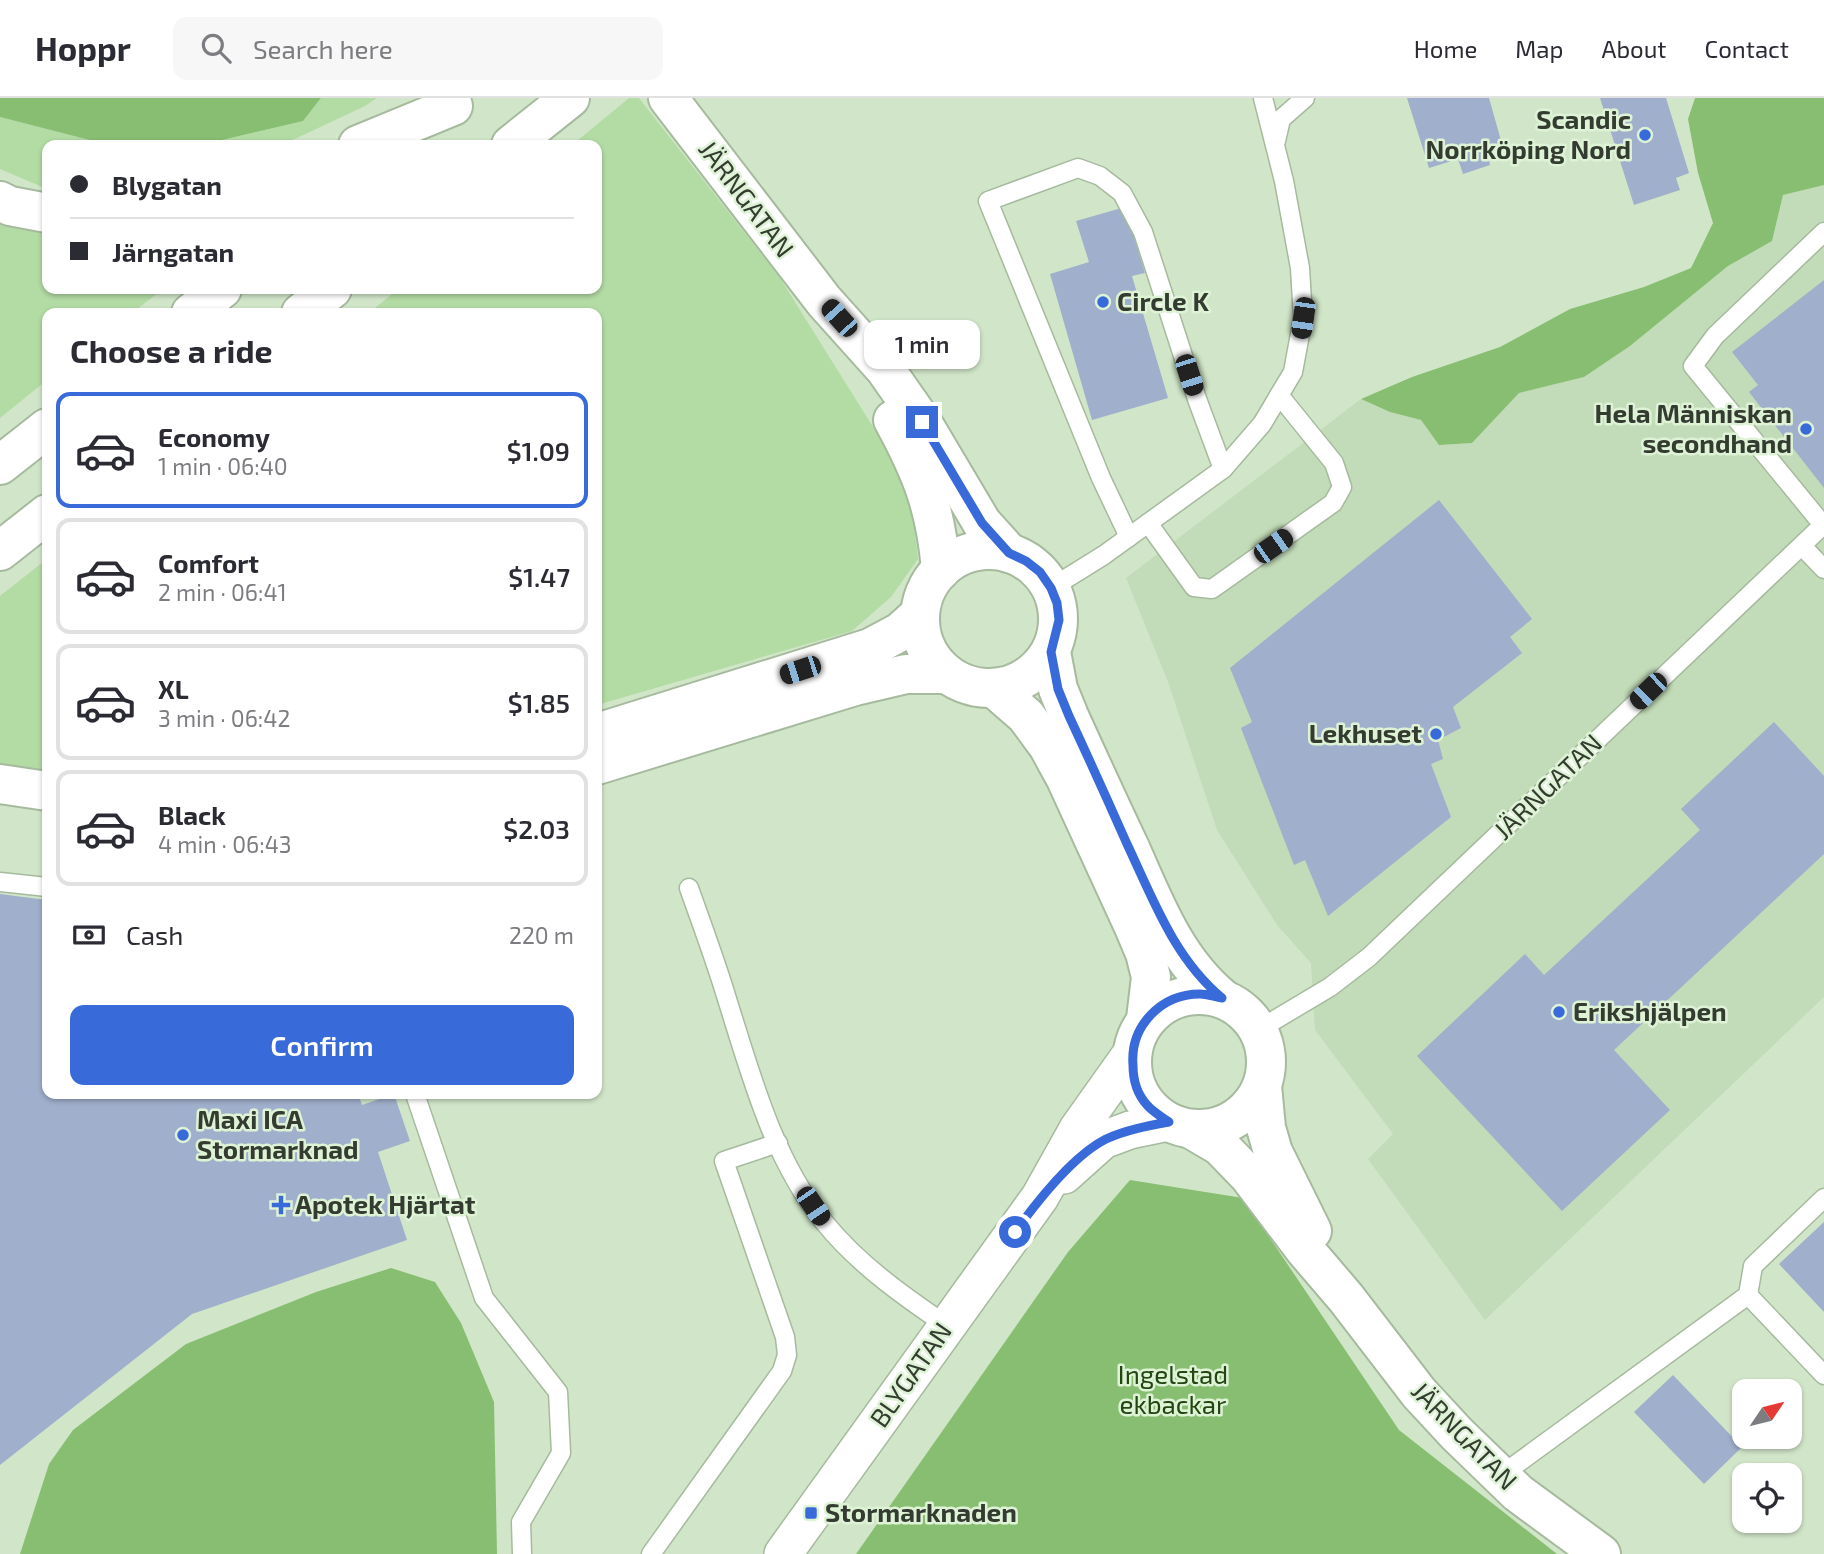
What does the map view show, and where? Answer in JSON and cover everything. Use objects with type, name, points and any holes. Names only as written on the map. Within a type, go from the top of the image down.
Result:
[{"type":"main road","points":[[517,140],[570,98]]},
{"type":"main road","name":"JÄRNGATAN","points":[[668,98],[824,301],[885,369],[922,422],[982,523],[1009,553]]},
{"type":"main road","points":[[370,140],[458,102]]},
{"type":"main road","points":[[409,140],[458,102]]},
{"type":"main road","points":[[0,201],[10,206],[42,212]]},
{"type":"main road","points":[[197,308],[216,294]]},
{"type":"main road","points":[[307,308],[326,294]]},
{"type":"main road","name":"JÄRNGATAN","points":[[824,301],[873,382],[915,461],[934,513],[941,570]]},
{"type":"main road","points":[[0,465],[42,432]]},
{"type":"main road","points":[[0,551],[42,518]]},
{"type":"main road","points":[[991,550],[1009,553],[1040,572],[1051,588],[1057,603],[1059,620],[1051,652],[1037,670],[1017,683],[995,688],[969,686],[946,674],[934,662],[926,647],[921,631],[923,598],[941,570],[956,559],[973,552],[991,550]]},
{"type":"main road","points":[[602,732],[870,648],[900,632],[920,614]]},
{"type":"main road","points":[[995,688],[1026,716],[1048,746],[1066,779],[1145,953],[1151,977],[1133,1080],[1147,1105],[1180,1126],[1213,1128],[1234,1120],[1251,1105],[1262,1086],[1266,1065],[1265,1048],[1258,1030],[1243,1010],[1222,998],[1203,982],[1164,924],[1069,716],[1058,689],[1051,652]]},
{"type":"main road","points":[[602,763],[855,686],[906,674],[946,674]]},
{"type":"main road","points":[[0,784],[42,790]]},
{"type":"main road","points":[[1139,1036],[1161,1005],[1181,997],[1201,994],[1222,998]]},
{"type":"main road","name":"JÄRNGATAN","points":[[1262,1086],[1266,1128],[1273,1152],[1346,1298]]},
{"type":"main road","name":"JÄRNGATAN","points":[[1180,1126],[1220,1146],[1237,1163],[1419,1393],[1500,1476],[1518,1493],[1601,1554]]},
{"type":"street","name":"BLYGATAN","points":[[783,1554],[1040,1197],[1078,1129],[1139,1036]]},
{"type":"street","name":"BLYGATAN","points":[[1040,1197],[1103,1140],[1130,1130],[1180,1126]]},
{"type":"lane","points":[[1051,588],[1129,537],[1223,469],[1262,424],[1293,372],[1303,318],[1297,249],[1263,98]]},
{"type":"lane","points":[[1275,145],[1281,119],[1305,98]]},
{"type":"lane","points":[[1129,537],[1101,478],[988,201],[1078,168],[1100,176],[1122,192],[1143,232],[1197,399],[1223,469]]},
{"type":"lane","points":[[1823,525],[1693,366],[1715,337],[1824,232]]},
{"type":"lane","points":[[1148,523],[1194,587],[1212,589],[1334,503],[1342,487],[1334,463],[1279,395]]},
{"type":"lane","name":"JÄRNGATAN","points":[[1258,1030],[1330,988],[1369,957],[1823,525]]},
{"type":"lane","points":[[1802,545],[1824,569]]},
{"type":"lane","points":[[0,882],[42,886]]},
{"type":"lane","points":[[689,888],[759,1097],[778,1143],[804,1191],[823,1221],[850,1251],[876,1274],[946,1325]]},
{"type":"lane","points":[[417,1099],[484,1297],[558,1392],[561,1453],[521,1522],[522,1554]]},
{"type":"lane","points":[[651,1554],[782,1371],[787,1355],[785,1337],[724,1161],[778,1143]]},
{"type":"lane","points":[[1500,1476],[1748,1295],[1753,1266],[1824,1198]]},
{"type":"lane","points":[[1748,1295],[1824,1375]]},
{"type":"shaded area","points":[[321,98],[377,98],[293,140],[222,140],[303,121]]},
{"type":"shaded area","points":[[629,98],[639,98],[780,278],[898,467],[913,516],[918,559],[891,597],[852,631],[602,704],[602,308],[375,308],[392,294],[602,294],[602,140],[578,140]]},
{"type":"shaded area","points":[[0,117],[90,140],[42,140],[42,187],[0,169]]},
{"type":"shaded area","points":[[1824,185],[1824,997],[1485,1320],[1368,1159],[1393,1134],[1315,1030],[1311,963],[1277,925],[1217,830],[1168,682],[1126,578],[1361,399],[1390,412],[1421,420],[1439,445],[1472,443],[1519,393],[1584,377],[1630,346],[1728,266],[1772,241],[1783,195]]},
{"type":"shaded area","points":[[0,220],[42,230],[42,294],[157,294],[138,308],[42,308],[42,384],[0,418]]},
{"type":"shaded area","points":[[42,563],[42,773],[0,767],[0,596]]},
{"type":"green space","points":[[0,98],[321,98],[303,121],[222,140],[90,140],[0,117]]},
{"type":"green space","points":[[1695,98],[1824,98],[1824,185],[1783,195],[1772,241],[1728,266],[1630,346],[1584,377],[1519,393],[1472,443],[1439,445],[1421,420],[1390,412],[1361,399],[1412,377],[1500,347],[1570,309],[1644,287],[1691,268],[1713,223],[1698,173],[1688,119]]},
{"type":"green space","name":"Ingelstad ekbackar","points":[[1130,1180],[1243,1198],[1399,1430],[1557,1554],[856,1554],[1068,1252]]},
{"type":"green space","points":[[391,1268],[435,1282],[461,1323],[494,1402],[497,1554],[20,1554],[49,1464],[73,1430],[186,1344],[316,1292]]},
{"type":"building","name":"Scandic Norrköping Nord","points":[[1407,98],[1489,98],[1502,144],[1487,150],[1490,165],[1463,174],[1458,159],[1429,168]]},
{"type":"building","name":"Scandic Norrköping Nord","points":[[1600,98],[1666,98],[1689,173],[1676,178],[1680,190],[1634,205]]},
{"type":"building","points":[[1125,207],[1145,273],[1132,276],[1168,398],[1092,420],[1050,274],[1089,262],[1076,221]]},
{"type":"building","points":[[1824,280],[1824,488],[1749,392],[1758,385],[1732,352]]},
{"type":"building","points":[[1439,500],[1532,619],[1510,637],[1522,653],[1453,707],[1461,728],[1438,740],[1443,759],[1431,764],[1451,817],[1328,916],[1305,860],[1294,865],[1241,728],[1252,722],[1230,668]]},
{"type":"building","name":"Erikshjälpen","points":[[1774,722],[1824,776],[1824,854],[1614,1050],[1670,1110],[1562,1211],[1417,1056],[1525,954],[1544,975],[1700,830],[1681,809]]},
{"type":"building","points":[[0,894],[42,899],[42,1099],[360,1099],[362,1105],[379,1099],[396,1099],[410,1141],[378,1152],[407,1240],[192,1314],[0,1465]]},
{"type":"building","points":[[1824,1222],[1824,1312],[1779,1264]]},
{"type":"building","points":[[1673,1375],[1732,1437],[1732,1449],[1740,1449],[1704,1484],[1634,1412]]},
{"type":"place","name":"Scandic Norrköping Nord","points":[[1645,135]]},
{"type":"place","name":"Circle K","points":[[1103,302]]},
{"type":"place","name":"Hela Människan secondhand","points":[[1806,429]]},
{"type":"place","name":"Lekhuset","points":[[1436,734]]},
{"type":"place","name":"Erikshjälpen","points":[[1559,1012]]},
{"type":"place","name":"Maxi ICA Stormarknad","points":[[183,1135]]},
{"type":"place","name":"Apotek Hjärtat","points":[[281,1205]]},
{"type":"place","name":"Stormarknaden","points":[[811,1513]]},
{"type":"route","points":[[922,422],[982,523],[1009,553],[1040,572],[1051,588],[1057,603],[1059,620],[1051,652],[1058,689],[1069,716],[1164,924],[1203,982],[1222,998],[1201,994],[1181,997],[1161,1005],[1146,1019],[1132,1052],[1133,1080],[1147,1105],[1169,1122],[1130,1130],[1103,1140],[1040,1197],[1015,1232]]}]
